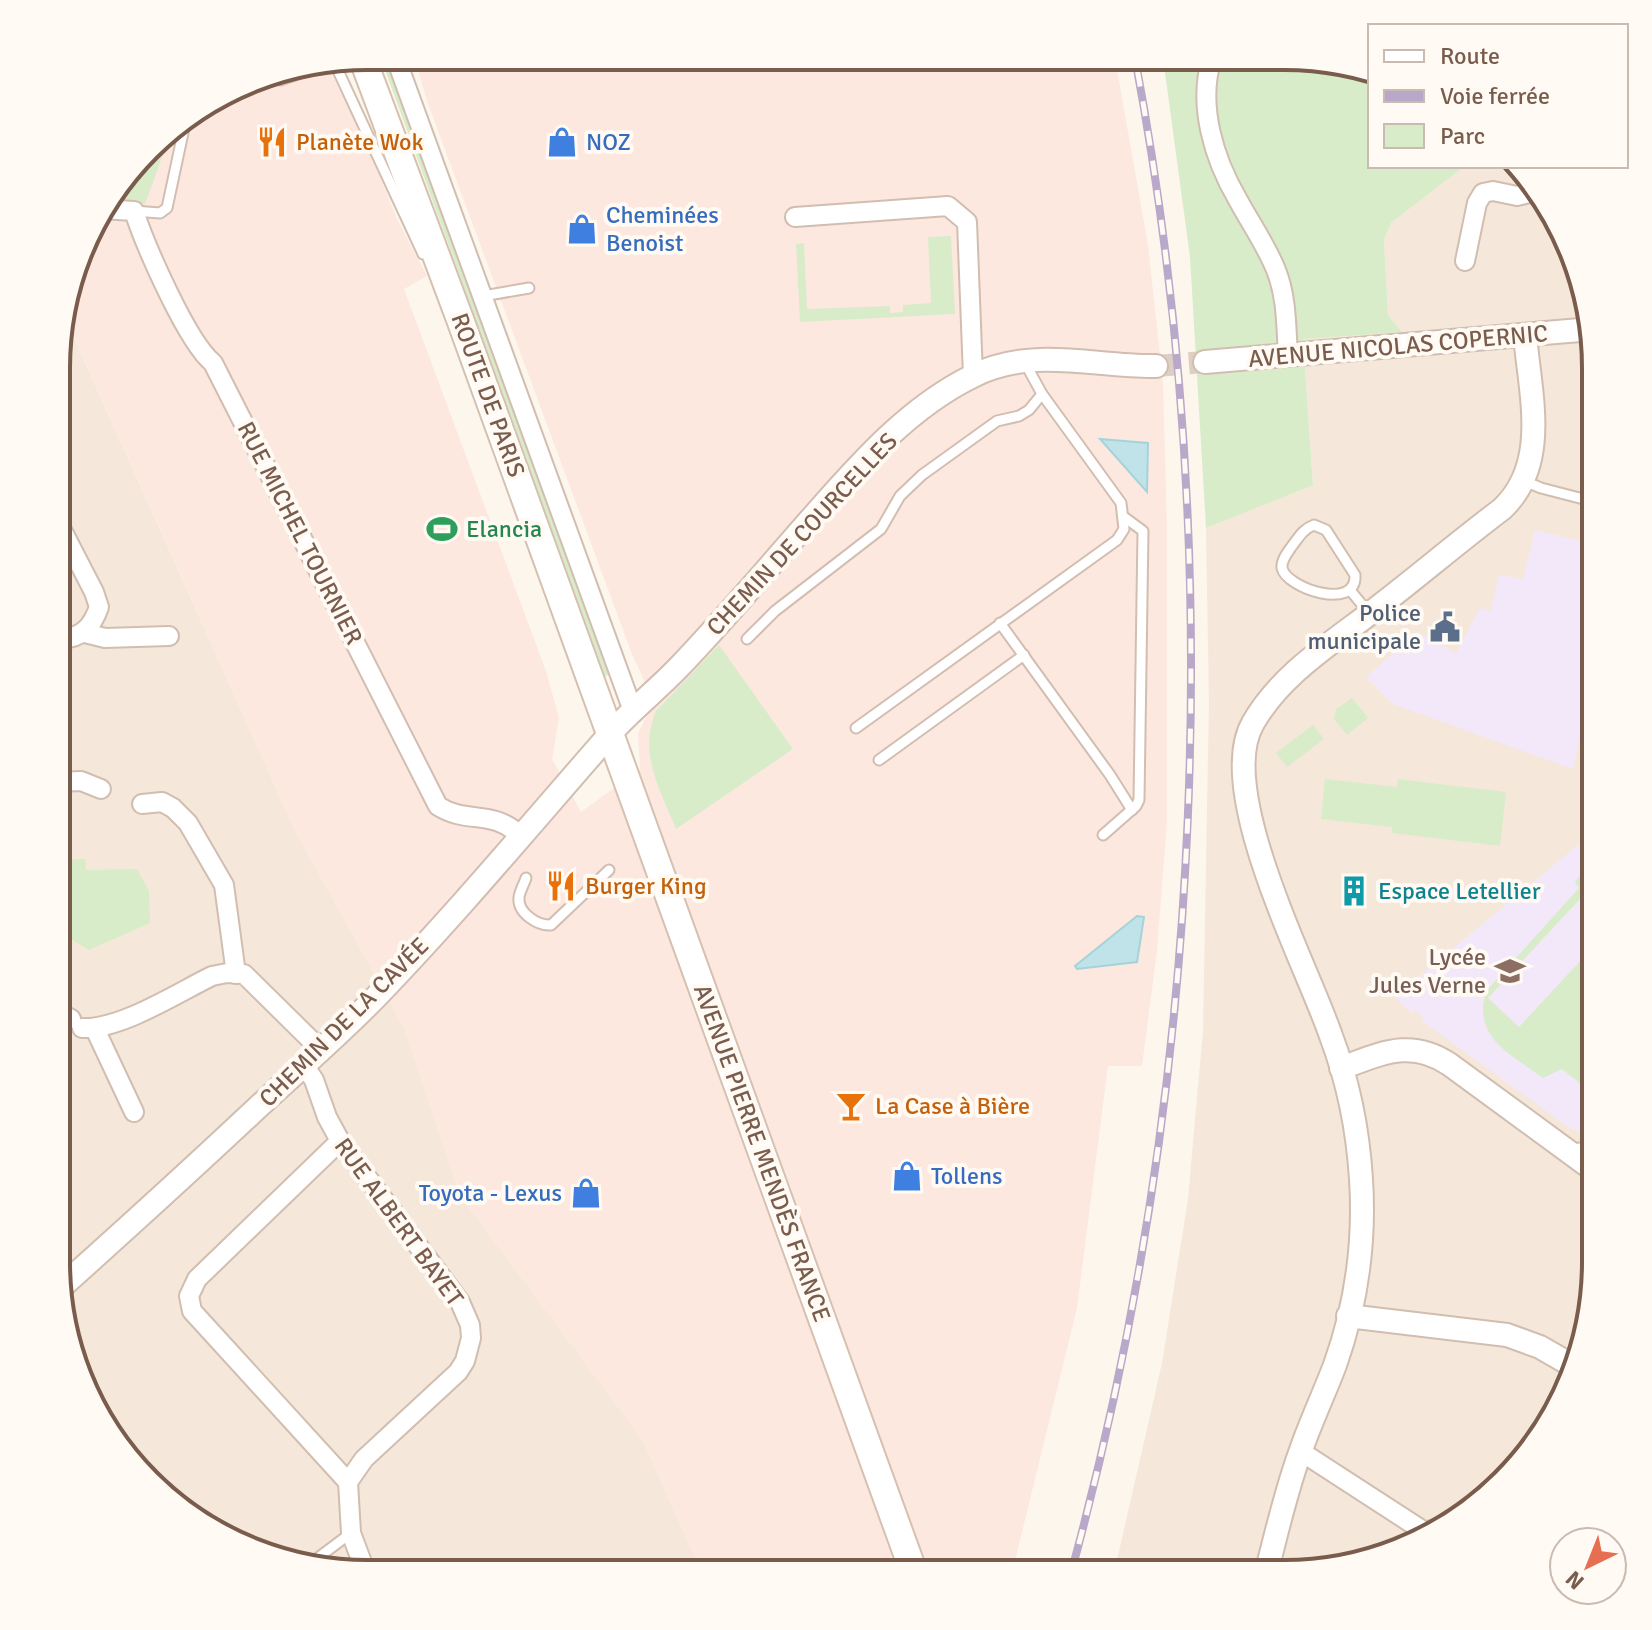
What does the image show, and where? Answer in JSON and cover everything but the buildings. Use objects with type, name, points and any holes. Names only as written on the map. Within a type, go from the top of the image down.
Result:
[{"type":"main road","name":"ROUTE DE PARIS","points":[[367,70],[610,733]]},
{"type":"main road","name":"AVENUE PIERRE MENDÈS FRANCE","points":[[610,733],[909,1560]]},
{"type":"street","points":[[400,70],[633,711]]},
{"type":"street","points":[[1210,70],[1206,101],[1214,139],[1229,185],[1264,242],[1281,283],[1288,355]]},
{"type":"street","points":[[1465,261],[1477,203],[1483,193],[1526,194]]},
{"type":"street","points":[[795,217],[948,206],[967,222],[973,376]]},
{"type":"street","points":[[115,210],[134,211]]},
{"type":"street","name":"RUE MICHEL TOURNIER","points":[[134,211],[172,297],[203,355],[213,363],[223,382],[438,806],[450,813],[504,822],[521,836]]},
{"type":"street","name":"AVENUE NICOLAS COPERNIC","points":[[1205,362],[1579,330]]},
{"type":"street","points":[[1270,1560],[1300,1451],[1335,1363],[1348,1316],[1360,1260],[1362,1183],[1358,1147],[1341,1068],[1265,870],[1247,797],[1244,748],[1253,722],[1288,680],[1502,509],[1524,481],[1533,449],[1525,335]]},
{"type":"street","name":"CHEMIN DE COURCELLES","points":[[610,733],[676,670],[881,443],[925,407],[973,376],[1024,360],[1060,359],[1156,366]]},
{"type":"street","points":[[70,545],[99,607],[85,633]]},
{"type":"street","points":[[70,639],[85,633],[105,638],[169,636]]},
{"type":"street","name":"CHEMIN DE LA CAVÉE","points":[[71,1278],[374,999],[610,733]]},
{"type":"street","points":[[70,782],[81,781],[101,789]]},
{"type":"street","points":[[77,1022],[115,1024],[212,976],[236,974],[224,885],[188,823],[162,802],[142,804]]},
{"type":"street","name":"RUE ALBERT BAYET","points":[[236,974],[244,974],[259,987],[312,1057],[314,1080],[327,1117],[340,1141],[460,1302],[470,1325],[471,1338],[465,1361],[458,1372],[364,1459],[348,1482]]},
{"type":"street","points":[[77,1022],[134,1112]]},
{"type":"street","points":[[1341,1068],[1397,1050],[1414,1049],[1430,1053],[1582,1147]]},
{"type":"street","points":[[340,1141],[197,1279],[189,1296],[192,1311],[348,1482],[351,1533],[361,1560]]},
{"type":"street","points":[[1348,1316],[1507,1335],[1540,1347],[1565,1361]]},
{"type":"street","points":[[1300,1451],[1419,1528]]},
{"type":"lane","points":[[339,72],[411,233],[461,322]]},
{"type":"lane","points":[[134,211],[160,213],[167,208],[182,136]]},
{"type":"lane","points":[[483,296],[529,288]]},
{"type":"lane","points":[[856,728],[1117,540],[1124,529],[1121,503],[1042,394],[1024,360]]},
{"type":"lane","points":[[747,639],[775,611],[881,529],[900,496],[922,475],[997,421],[1019,416],[1029,410],[1042,394]]},
{"type":"lane","points":[[1524,481],[1582,499]]},
{"type":"lane","points":[[1103,835],[1132,810],[1139,800],[1140,786],[1143,531],[1124,517]]},
{"type":"lane","points":[[1314,525],[1326,530],[1355,575],[1356,580],[1350,590],[1323,594],[1290,579],[1284,573],[1284,558],[1302,532],[1314,525]]},
{"type":"lane","points":[[1350,590],[1370,614]]},
{"type":"lane","points":[[1000,623],[1132,810]]},
{"type":"lane","points":[[879,760],[1024,655]]},
{"type":"lane","points":[[526,878],[519,899],[521,908],[536,923],[551,925],[609,870]]},
{"type":"lane","points":[[321,1556],[351,1533]]},
{"type":"shaded area","points":[[418,70],[1117,70],[1148,245],[1163,382],[1167,528],[1167,821],[1157,951],[1142,1066],[1108,1066],[1077,1308],[1015,1560],[696,1560],[643,1440],[460,1195],[405,1029],[294,828],[73,334],[80,291],[101,236],[120,202],[157,157],[202,120],[236,101],[291,80],[331,73],[369,149],[397,219],[427,276],[404,289],[546,671],[559,717],[552,759],[581,812],[640,769],[638,733],[654,702],[632,654]]},
{"type":"shaded area","points":[[1462,168],[1505,168],[1532,202],[1551,236],[1566,272],[1576,310],[1582,368],[1582,1262],[1576,1320],[1559,1376],[1532,1428],[1495,1473],[1450,1510],[1416,1529],[1361,1550],[1323,1557],[1284,1560],[1117,1560],[1162,1363],[1188,1199],[1203,1030],[1209,703],[1206,528],[1313,484],[1303,338],[1401,331],[1388,315],[1384,240],[1391,223]]},
{"type":"shaded area","points":[[73,334],[294,828],[405,1029],[460,1195],[643,1440],[696,1560],[349,1559],[310,1554],[272,1544],[202,1510],[157,1473],[120,1428],[101,1394],[80,1339],[70,1262],[70,368]]},
{"type":"shaded area","points":[[1535,530],[1582,542],[1582,727],[1573,769],[1393,704],[1366,677],[1417,632],[1456,653],[1480,608],[1491,611],[1499,575],[1523,579]]},
{"type":"shaded area","name":"Lycée Jules Verne","points":[[1582,842],[1581,1133],[1422,1021],[1423,1017],[1416,1011],[1412,1013],[1394,997]]},
{"type":"green space","points":[[385,70],[389,70],[611,674],[605,676]]},
{"type":"green space","points":[[1165,70],[1303,71],[1368,82],[1368,168],[1462,168],[1391,223],[1384,240],[1388,315],[1402,332],[1303,339],[1313,485],[1206,528],[1190,257]]},
{"type":"green space","points":[[164,151],[145,204],[119,203]]},
{"type":"green space","points":[[951,236],[955,314],[800,322],[796,244],[804,243],[807,309],[890,306],[890,313],[903,312],[903,305],[931,303],[928,237]]},
{"type":"green space","points":[[719,645],[793,749],[676,829],[653,771],[649,742],[651,727],[656,711]]},
{"type":"green space","points":[[1352,698],[1368,718],[1347,735],[1334,719],[1336,709]]},
{"type":"green space","points":[[1313,725],[1324,739],[1287,767],[1276,753]]},
{"type":"green space","points":[[1325,779],[1397,787],[1398,779],[1506,792],[1500,846],[1392,833],[1392,827],[1321,819]]},
{"type":"green space","points":[[85,859],[86,870],[137,869],[149,891],[150,923],[89,950],[70,939],[70,860]]},
{"type":"green space","points":[[1582,872],[1582,897],[1488,998],[1519,1027],[1582,959],[1582,1085],[1562,1069],[1543,1078],[1507,1052],[1489,1033],[1483,1007],[1486,991],[1579,888],[1575,882]]},
{"type":"water","points":[[1100,439],[1148,443],[1147,492]]},
{"type":"water","points":[[1137,916],[1144,917],[1137,962],[1077,969],[1075,966]]},
{"type":"tunnel","points":[[1156,366],[1205,362]]},
{"type":"railway","points":[[1074,1560],[1116,1389],[1150,1201],[1174,1011],[1188,819],[1191,627],[1183,435],[1164,245],[1137,70]]},
{"type":"place","name":"Planète Wok","points":[[272,142]]},
{"type":"place","name":"NOZ","points":[[562,142]]},
{"type":"place","name":"Cheminées Benoist","points":[[582,229]]},
{"type":"place","name":"Elancia","points":[[442,529]]},
{"type":"place","name":"Police municipale","points":[[1445,627]]},
{"type":"place","name":"Burger King","points":[[561,886]]},
{"type":"place","name":"Espace Letellier","points":[[1354,891]]},
{"type":"place","name":"Lycée Jules Verne","points":[[1510,971]]},
{"type":"place","name":"La Case à Bière","points":[[851,1106]]},
{"type":"place","name":"Tollens","points":[[907,1176]]},
{"type":"place","name":"Toyota - Lexus","points":[[586,1193]]}]
